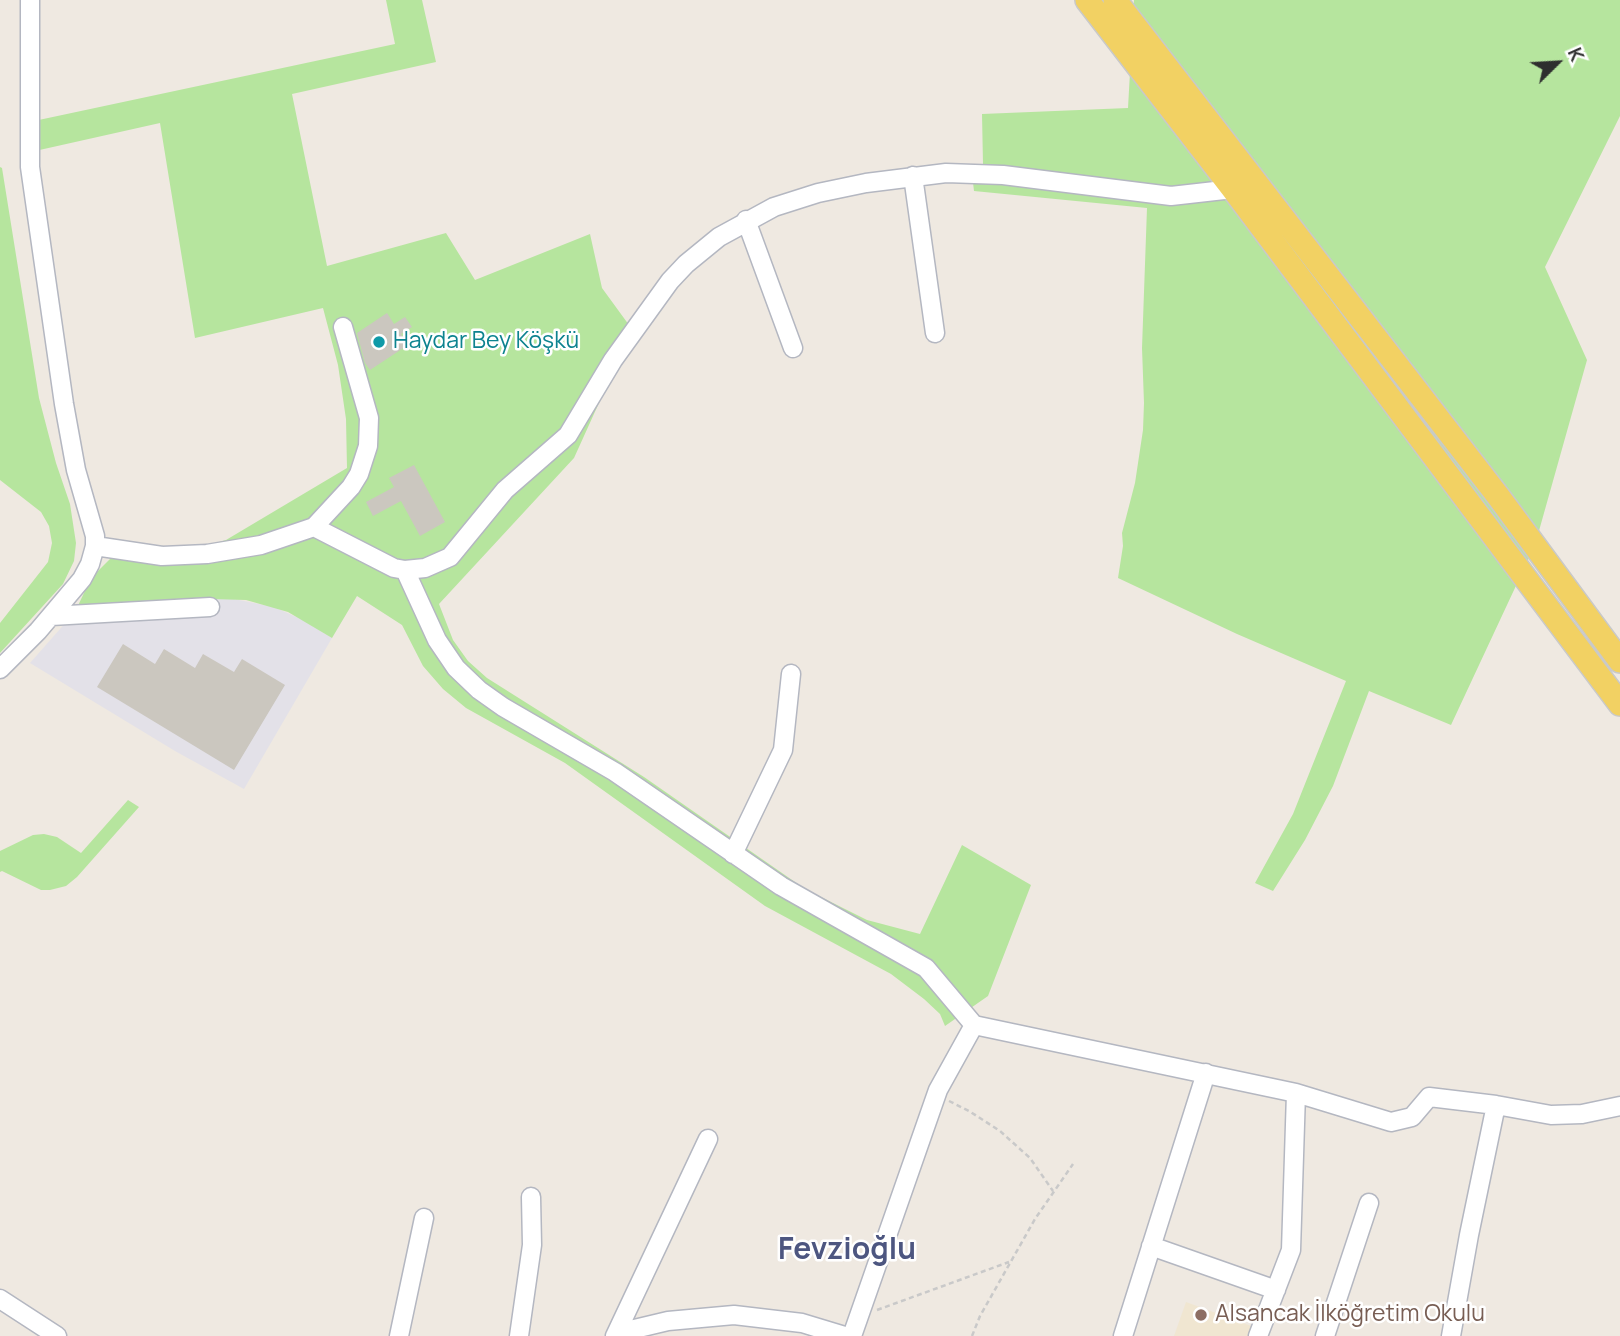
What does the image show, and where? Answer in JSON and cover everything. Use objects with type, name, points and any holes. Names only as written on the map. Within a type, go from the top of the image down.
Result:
[{"type":"main road","points":[[1087,0],[1233,189],[1620,704]]},
{"type":"main road","points":[[1115,0],[1498,496],[1620,660]]},
{"type":"street","points":[[0,669],[51,617],[87,572],[95,546],[95,536],[76,470],[64,404],[33,194],[30,167],[30,0]]},
{"type":"street","points":[[314,527],[384,564],[405,570],[434,566],[450,557],[505,490],[568,435],[613,360],[670,281],[703,249],[746,220],[795,199],[866,183],[946,173],[1003,175],[1171,196],[1233,189]]},
{"type":"street","points":[[913,176],[935,333]]},
{"type":"street","points":[[746,220],[793,348]]},
{"type":"street","points":[[95,546],[162,555],[207,554],[261,545],[314,527],[329,514],[359,474],[368,446],[369,418],[343,327]]},
{"type":"street","points":[[405,570],[437,640],[456,668],[479,690],[503,707],[615,772],[733,854],[819,908],[926,968],[974,1026],[1296,1093],[1391,1122],[1412,1117],[1429,1097],[1565,1116],[1620,1106]]},
{"type":"street","points":[[51,617],[210,607]]},
{"type":"street","points":[[733,854],[783,750],[791,674]]},
{"type":"street","points":[[852,1336],[936,1096],[974,1026]]},
{"type":"street","points":[[1123,1336],[1206,1073]]},
{"type":"street","points":[[1258,1336],[1291,1250],[1296,1093]]},
{"type":"street","points":[[1451,1336],[1496,1105]]},
{"type":"street","points":[[615,1336],[708,1139]]},
{"type":"street","points":[[519,1336],[532,1245],[531,1197]]},
{"type":"street","points":[[1325,1336],[1369,1203]]},
{"type":"street","points":[[399,1336],[424,1218]]},
{"type":"street","points":[[1151,1246],[1276,1290]]},
{"type":"street","points":[[0,1299],[57,1336]]},
{"type":"street","points":[[615,1336],[668,1321],[734,1315],[802,1323],[845,1336]]},
{"type":"path","points":[[936,1096],[970,1111],[1000,1131],[1030,1158],[1053,1191]]},
{"type":"path","points":[[972,1336],[1009,1262],[1073,1164]]},
{"type":"path","points":[[859,1316],[1009,1262]]},
{"type":"shaded area","points":[[229,598],[274,607],[303,620],[332,638],[244,789],[175,751],[30,663],[75,612]]},
{"type":"shaded area","name":"Alsancak İlköğretim Okulu","points":[[1186,1302],[1254,1327],[1251,1336],[1174,1336]]},
{"type":"green space","points":[[386,0],[422,0],[436,62],[292,94],[327,266],[446,233],[475,280],[590,234],[602,288],[637,336],[603,394],[574,458],[439,604],[453,640],[468,661],[487,678],[644,777],[805,889],[867,920],[920,934],[962,845],[1031,885],[988,996],[945,1026],[940,1014],[891,974],[765,906],[565,763],[466,708],[443,689],[423,666],[402,625],[357,596],[332,638],[288,612],[246,600],[211,599],[75,612],[91,578],[124,549],[137,543],[175,549],[226,540],[347,468],[346,419],[338,365],[323,308],[195,338],[160,123],[35,151],[34,121],[395,44]]},
{"type":"green space","points":[[1134,0],[1620,0],[1620,116],[1545,267],[1587,360],[1535,545],[1451,725],[1369,691],[1333,786],[1305,840],[1273,891],[1255,883],[1293,814],[1346,681],[1118,578],[1123,546],[1122,533],[1135,483],[1143,430],[1142,348],[1147,208],[974,191],[971,165],[983,164],[982,114],[1128,108]]},
{"type":"green space","points":[[0,167],[39,398],[70,504],[76,543],[74,561],[63,584],[0,653],[0,623],[48,562],[52,543],[49,526],[41,512],[0,480]]},
{"type":"green space","points":[[128,800],[139,807],[66,886],[41,890],[0,872],[0,851],[33,835],[57,837],[81,853]]},
{"type":"building","name":"Haydar Bey Köşkü","points":[[387,313],[394,324],[405,317],[412,327],[401,334],[408,345],[370,370],[365,363],[357,333]]},
{"type":"building","points":[[414,465],[445,522],[420,536],[401,501],[373,516],[366,502],[394,487],[389,478]]},
{"type":"building","points":[[123,644],[155,664],[164,649],[195,668],[203,654],[234,672],[242,659],[285,685],[234,770],[97,687]]},
{"type":"place","name":"Haydar Bey Köşkü","points":[[379,342]]},
{"type":"place","name":"Alsancak İlköğretim Okulu","points":[[1201,1315]]},
{"type":"district","name":"Fevzioğlu","points":[[847,1251]]}]
